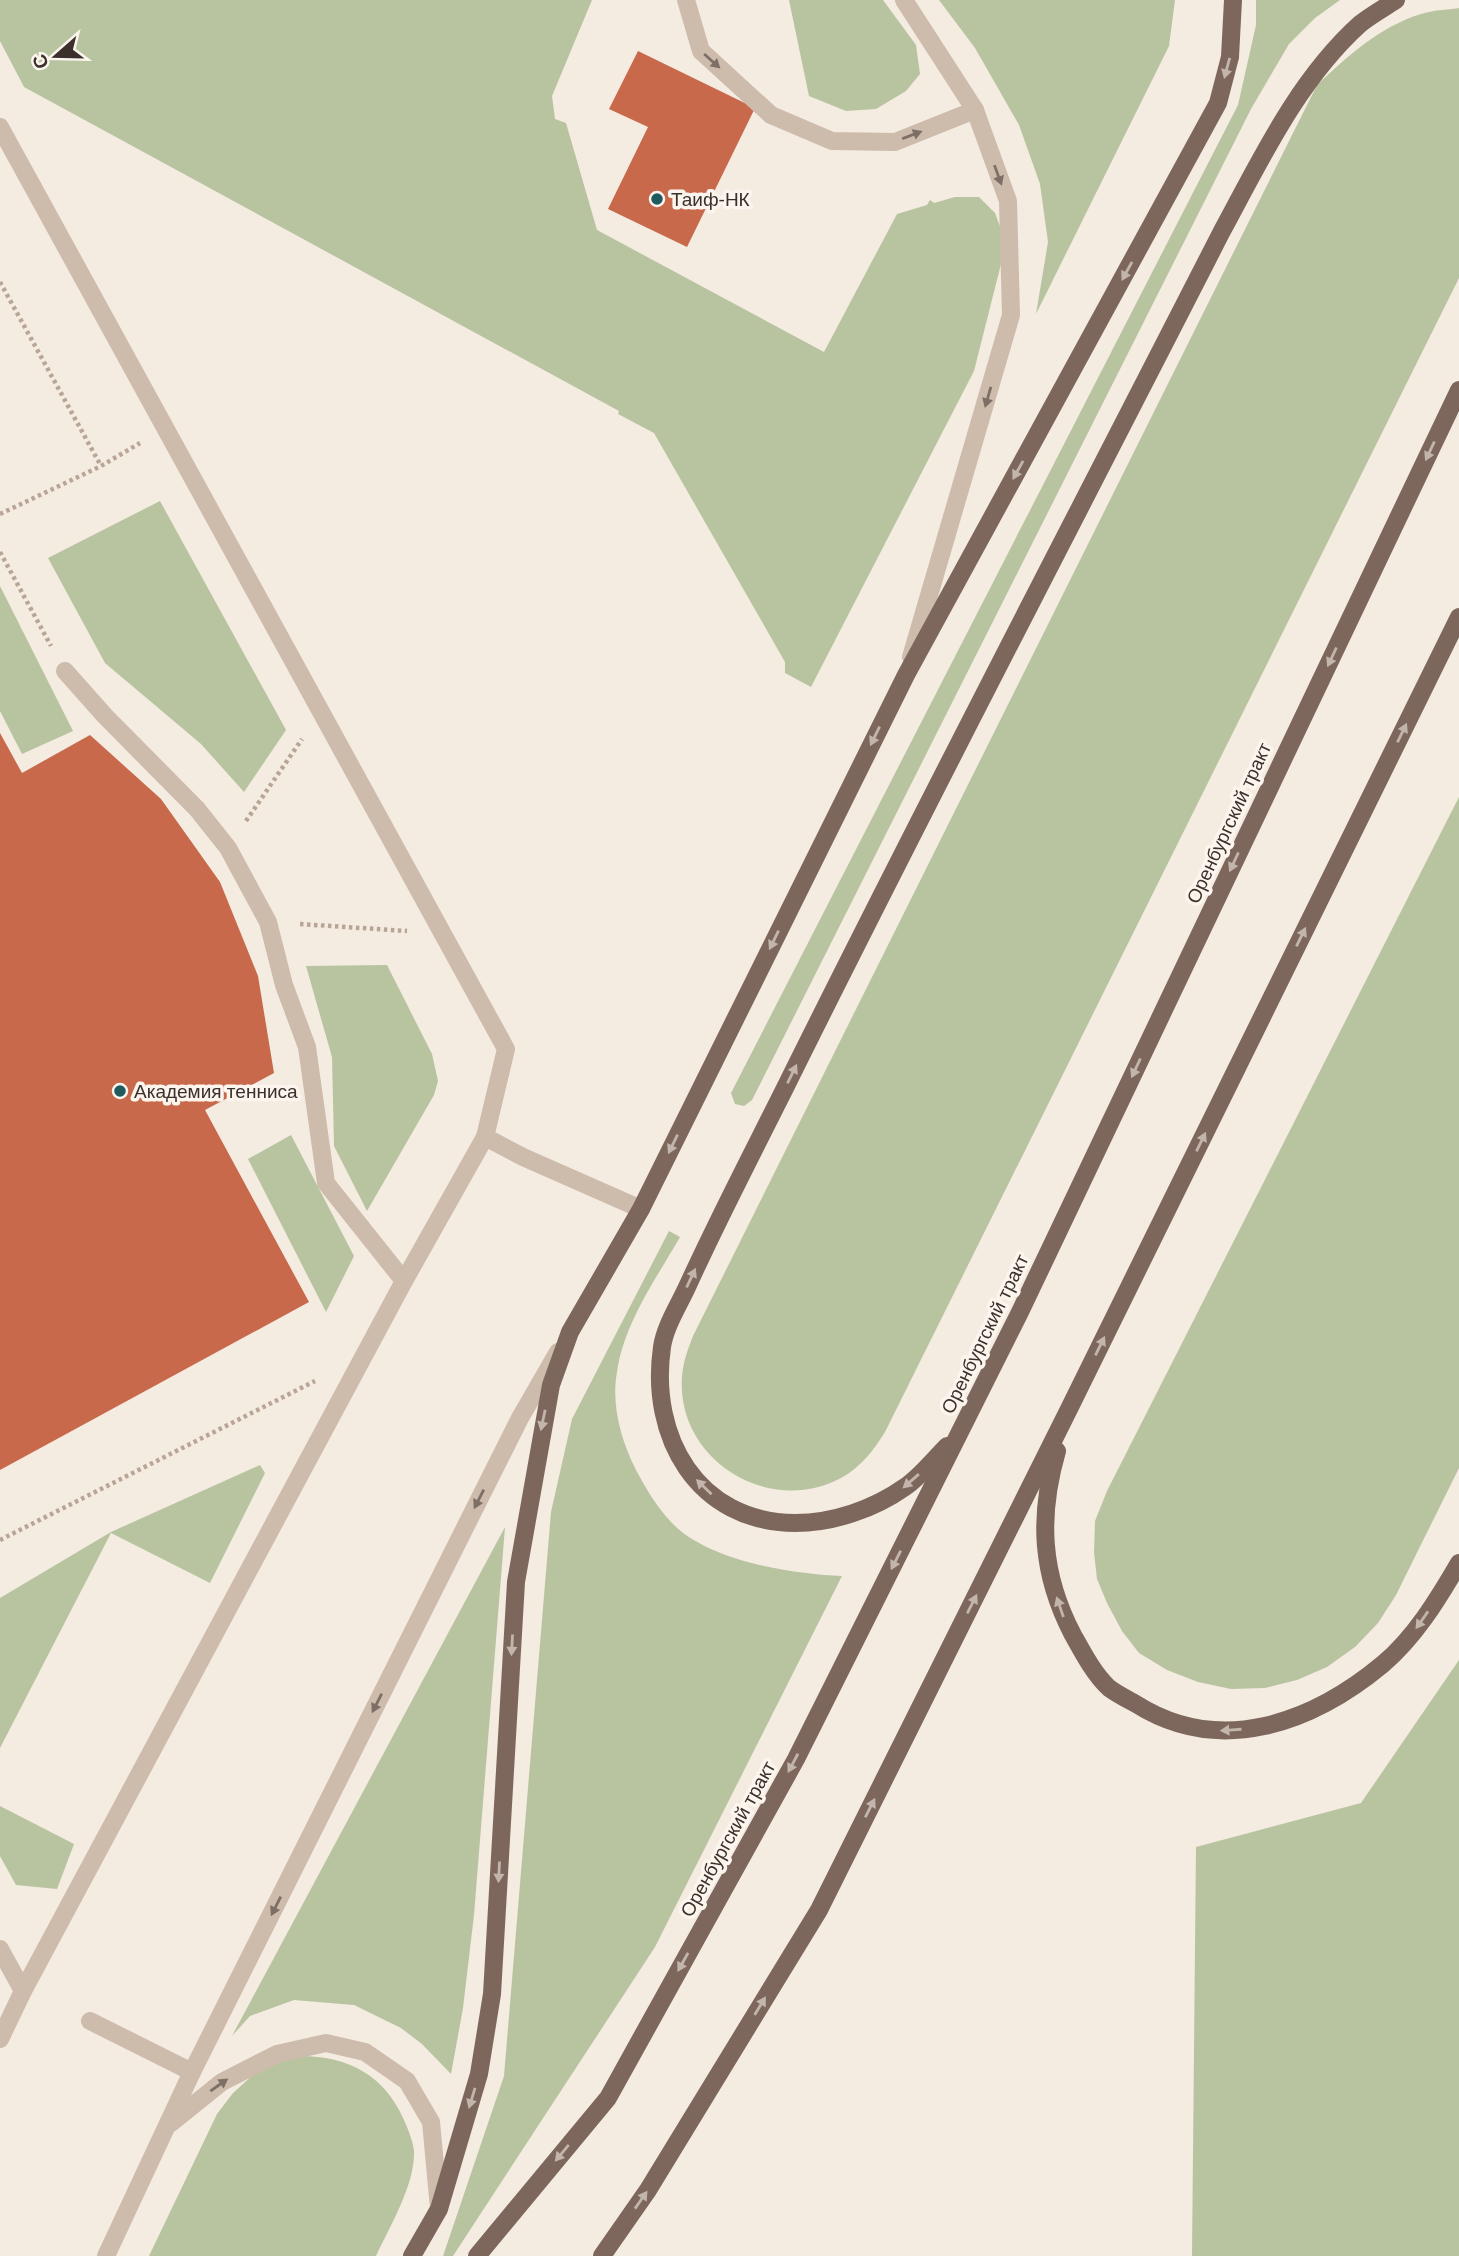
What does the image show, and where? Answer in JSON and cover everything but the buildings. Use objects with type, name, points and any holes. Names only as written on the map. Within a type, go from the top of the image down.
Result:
[{"type":"main road","points":[[412,2256],[439,2209],[479,2074],[492,1994],[516,1582],[551,1385],[570,1332],[641,1209],[906,675],[1218,103],[1230,57],[1233,0]]},
{"type":"main road","points":[[960,1433],[907,1486],[871,1507],[834,1518],[800,1523],[764,1521],[732,1510],[701,1487],[678,1456],[665,1418],[658,1382],[662,1341],[808,1041],[1222,231],[1281,124],[1324,61],[1362,23],[1396,0]]},
{"type":"main road","name":"Оренбургский тракт","points":[[477,2256],[608,2098],[796,1759],[1020,1312],[1459,390]]},
{"type":"main road","points":[[602,2256],[648,2190],[819,1910],[1459,617]]},
{"type":"main road","points":[[1070,1407],[1049,1479],[1044,1524],[1048,1565],[1062,1613],[1084,1656],[1108,1687],[1151,1714],[1191,1728],[1230,1732],[1277,1723],[1312,1712],[1352,1688],[1385,1662],[1415,1631],[1459,1563]]},
{"type":"street","points":[[686,0],[701,51],[771,115],[832,141],[895,142],[975,110]]},
{"type":"street","points":[[904,0],[975,110],[1008,201],[1011,315],[906,675]]},
{"type":"street","points":[[0,127],[506,1049],[485,1137],[404,1281],[23,1991],[0,2039]]},
{"type":"street","points":[[65,671],[105,716],[197,809],[228,848],[268,922],[284,985],[307,1047],[326,1183],[404,1281]]},
{"type":"street","points":[[485,1137],[523,1157],[641,1209]]},
{"type":"street","points":[[106,2256],[192,2072],[520,1418],[570,1332]]},
{"type":"street","points":[[0,1949],[23,1991]]},
{"type":"street","points":[[90,2021],[192,2072]]},
{"type":"street","points":[[166,2127],[222,2082],[277,2054],[326,2043],[365,2052],[407,2081],[431,2122],[439,2209]]},
{"type":"path","points":[[0,282],[101,466]]},
{"type":"path","points":[[0,514],[101,466],[166,428]]},
{"type":"path","points":[[0,552],[65,671]]},
{"type":"path","points":[[228,848],[321,711]]},
{"type":"path","points":[[268,922],[442,933]]},
{"type":"path","points":[[0,1539],[317,1380]]},
{"type":"green space","points":[[0,0],[592,0],[552,96],[555,119],[566,123],[597,230],[824,352],[897,214],[927,205],[930,200],[934,203],[955,197],[979,197],[995,213],[1002,232],[1001,264],[974,371],[811,687],[785,673],[785,662],[654,433],[618,414],[619,411],[24,87],[0,41]]},
{"type":"green space","points":[[789,0],[883,0],[916,45],[920,74],[906,91],[876,109],[846,111],[809,96]]},
{"type":"green space","points":[[939,0],[1175,0],[1169,46],[1036,314],[1048,242],[1040,184],[1019,125],[975,48]]},
{"type":"green space","points":[[1256,0],[1340,0],[1315,18],[1289,44],[1251,109],[752,1100],[744,1106],[735,1104],[731,1093],[1238,105],[1256,25]]},
{"type":"green space","points":[[1459,8],[1459,278],[885,1432],[855,1469],[841,1478],[813,1488],[785,1490],[757,1485],[732,1473],[711,1456],[694,1433],[684,1407],[682,1377],[693,1336],[1317,85],[1352,53],[1391,26],[1426,13]]},
{"type":"green space","points":[[160,501],[286,730],[244,792],[201,744],[105,663],[48,558]]},
{"type":"green space","points":[[0,586],[73,731],[22,754],[0,711]]},
{"type":"green space","points":[[1459,797],[1459,1468],[1396,1595],[1378,1623],[1355,1647],[1327,1667],[1297,1680],[1265,1688],[1231,1689],[1198,1682],[1167,1670],[1139,1653],[1122,1631],[1097,1579],[1095,1521],[1107,1491]]},
{"type":"green space","points":[[387,965],[432,1054],[438,1081],[434,1095],[367,1211],[334,1146],[332,1057],[306,966]]},
{"type":"green space","points":[[291,1135],[354,1256],[326,1312],[248,1159]]},
{"type":"green space","points":[[669,1231],[680,1237],[651,1285],[626,1336],[615,1384],[616,1410],[626,1447],[636,1470],[652,1498],[672,1523],[707,1547],[752,1563],[799,1572],[842,1576],[655,1947],[453,2256],[443,2256],[504,2076],[551,1512],[572,1419]]},
{"type":"green space","points":[[260,1465],[265,1473],[210,1583],[111,1533],[0,1748],[0,1598],[111,1532]]},
{"type":"green space","points":[[505,1527],[474,1915],[463,2008],[451,2074],[422,2044],[401,2028],[354,2005],[294,2000],[250,2016],[232,2036]]},
{"type":"green space","points":[[1459,1660],[1459,2256],[1192,2256],[1196,1847],[1361,1803]]},
{"type":"green space","points":[[0,1806],[74,1844],[57,1889],[16,1885],[0,1856]]},
{"type":"green space","points":[[297,2056],[332,2059],[361,2070],[386,2090],[409,2131],[414,2151],[410,2178],[401,2205],[376,2256],[149,2256],[217,2114],[233,2093],[253,2075]]},
{"type":"place","name":"Таиф-НК","points":[[657,199]]},
{"type":"place","name":"Академия тенниса","points":[[120,1091]]}]
